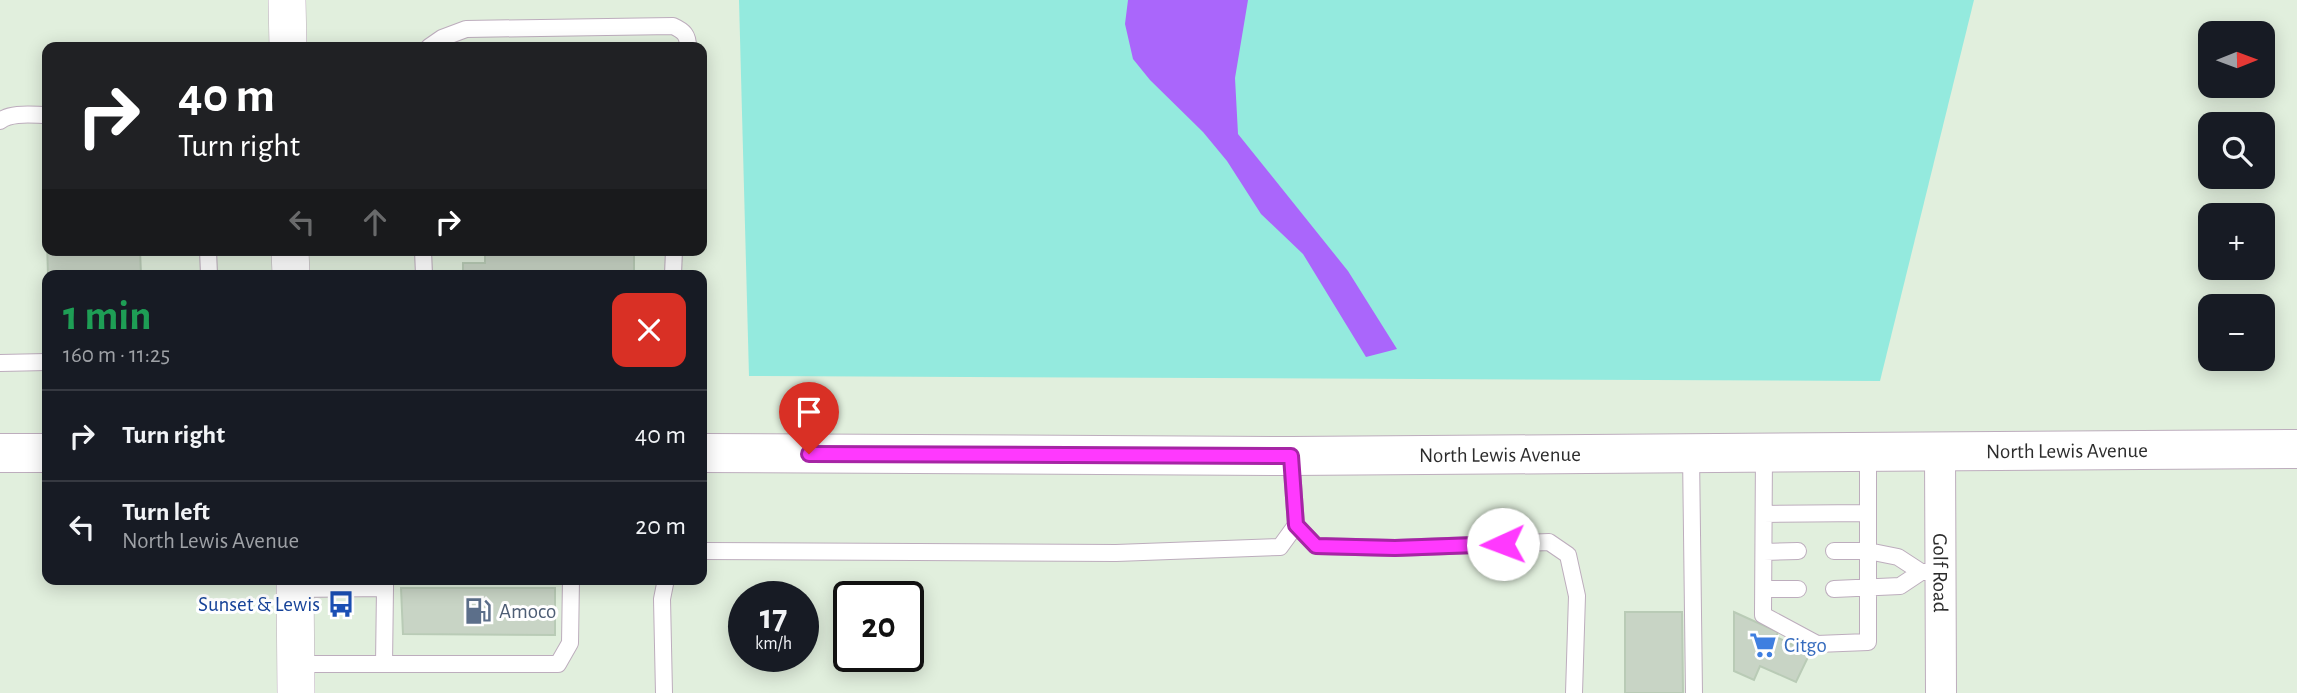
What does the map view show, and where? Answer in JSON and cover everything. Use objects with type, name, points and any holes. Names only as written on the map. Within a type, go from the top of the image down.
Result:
[{"type":"main road","name":"North Lewis Avenue","points":[[707,453],[1291,456],[2297,449]]},
{"type":"main road","points":[[0,453],[42,453]]},
{"type":"street","points":[[287,0],[288,42]]},
{"type":"street","name":"Golf Road","points":[[1940,452],[1931,572],[1941,693]]},
{"type":"street","points":[[295,585],[296,679]]},
{"type":"lane","points":[[436,42],[466,29],[673,26],[682,30],[688,42]]},
{"type":"lane","points":[[0,121],[5,117],[42,115]]},
{"type":"lane","points":[[0,363],[42,362]]},
{"type":"lane","points":[[1765,453],[1763,615],[1817,644],[1868,642],[1868,452]]},
{"type":"lane","points":[[1691,453],[1694,693]]},
{"type":"lane","points":[[1291,456],[1296,525],[1316,546],[1395,548],[1549,542],[1568,555],[1577,596],[1574,693]]},
{"type":"lane","points":[[1764,514],[1868,513]]},
{"type":"lane","points":[[707,551],[1116,553],[1280,547],[1296,525]]},
{"type":"lane","points":[[1764,552],[1798,551]]},
{"type":"lane","points":[[1834,551],[1868,551],[1898,557],[1931,572]]},
{"type":"lane","points":[[1834,589],[1899,586],[1931,572]]},
{"type":"lane","points":[[384,664],[385,585]]},
{"type":"lane","points":[[296,679],[384,664],[558,664],[570,643],[571,585]]},
{"type":"lane","points":[[664,693],[662,600],[665,585]]},
{"type":"lane","points":[[1763,589],[1798,589]]},
{"type":"shaded area","points":[[739,0],[1974,0],[1880,381],[749,376]]},
{"type":"shaded area","points":[[1128,0],[1248,0],[1235,78],[1238,134],[1348,271],[1397,349],[1366,357],[1303,254],[1261,214],[1227,161],[1133,59],[1125,24]]},
{"type":"building","points":[[47,256],[140,256],[141,270],[48,270]]},
{"type":"building","points":[[485,256],[634,256],[634,270],[463,270],[463,263],[485,263]]},
{"type":"building","name":"Amoco","points":[[401,588],[555,588],[555,635],[403,634]]},
{"type":"building","points":[[1625,612],[1682,612],[1683,693],[1625,693]]},
{"type":"building","name":"Citgo","points":[[1734,612],[1778,632],[1776,637],[1810,653],[1796,682],[1760,666],[1754,680],[1734,671]]},
{"type":"place","name":"Sunset & Lewis","points":[[341,604]]},
{"type":"place","name":"Amoco","points":[[478,611]]},
{"type":"place","name":"Citgo","points":[[1763,645]]},
{"type":"route","points":[[809,454],[1291,456],[1296,525],[1316,546],[1395,548],[1503,544]]}]
